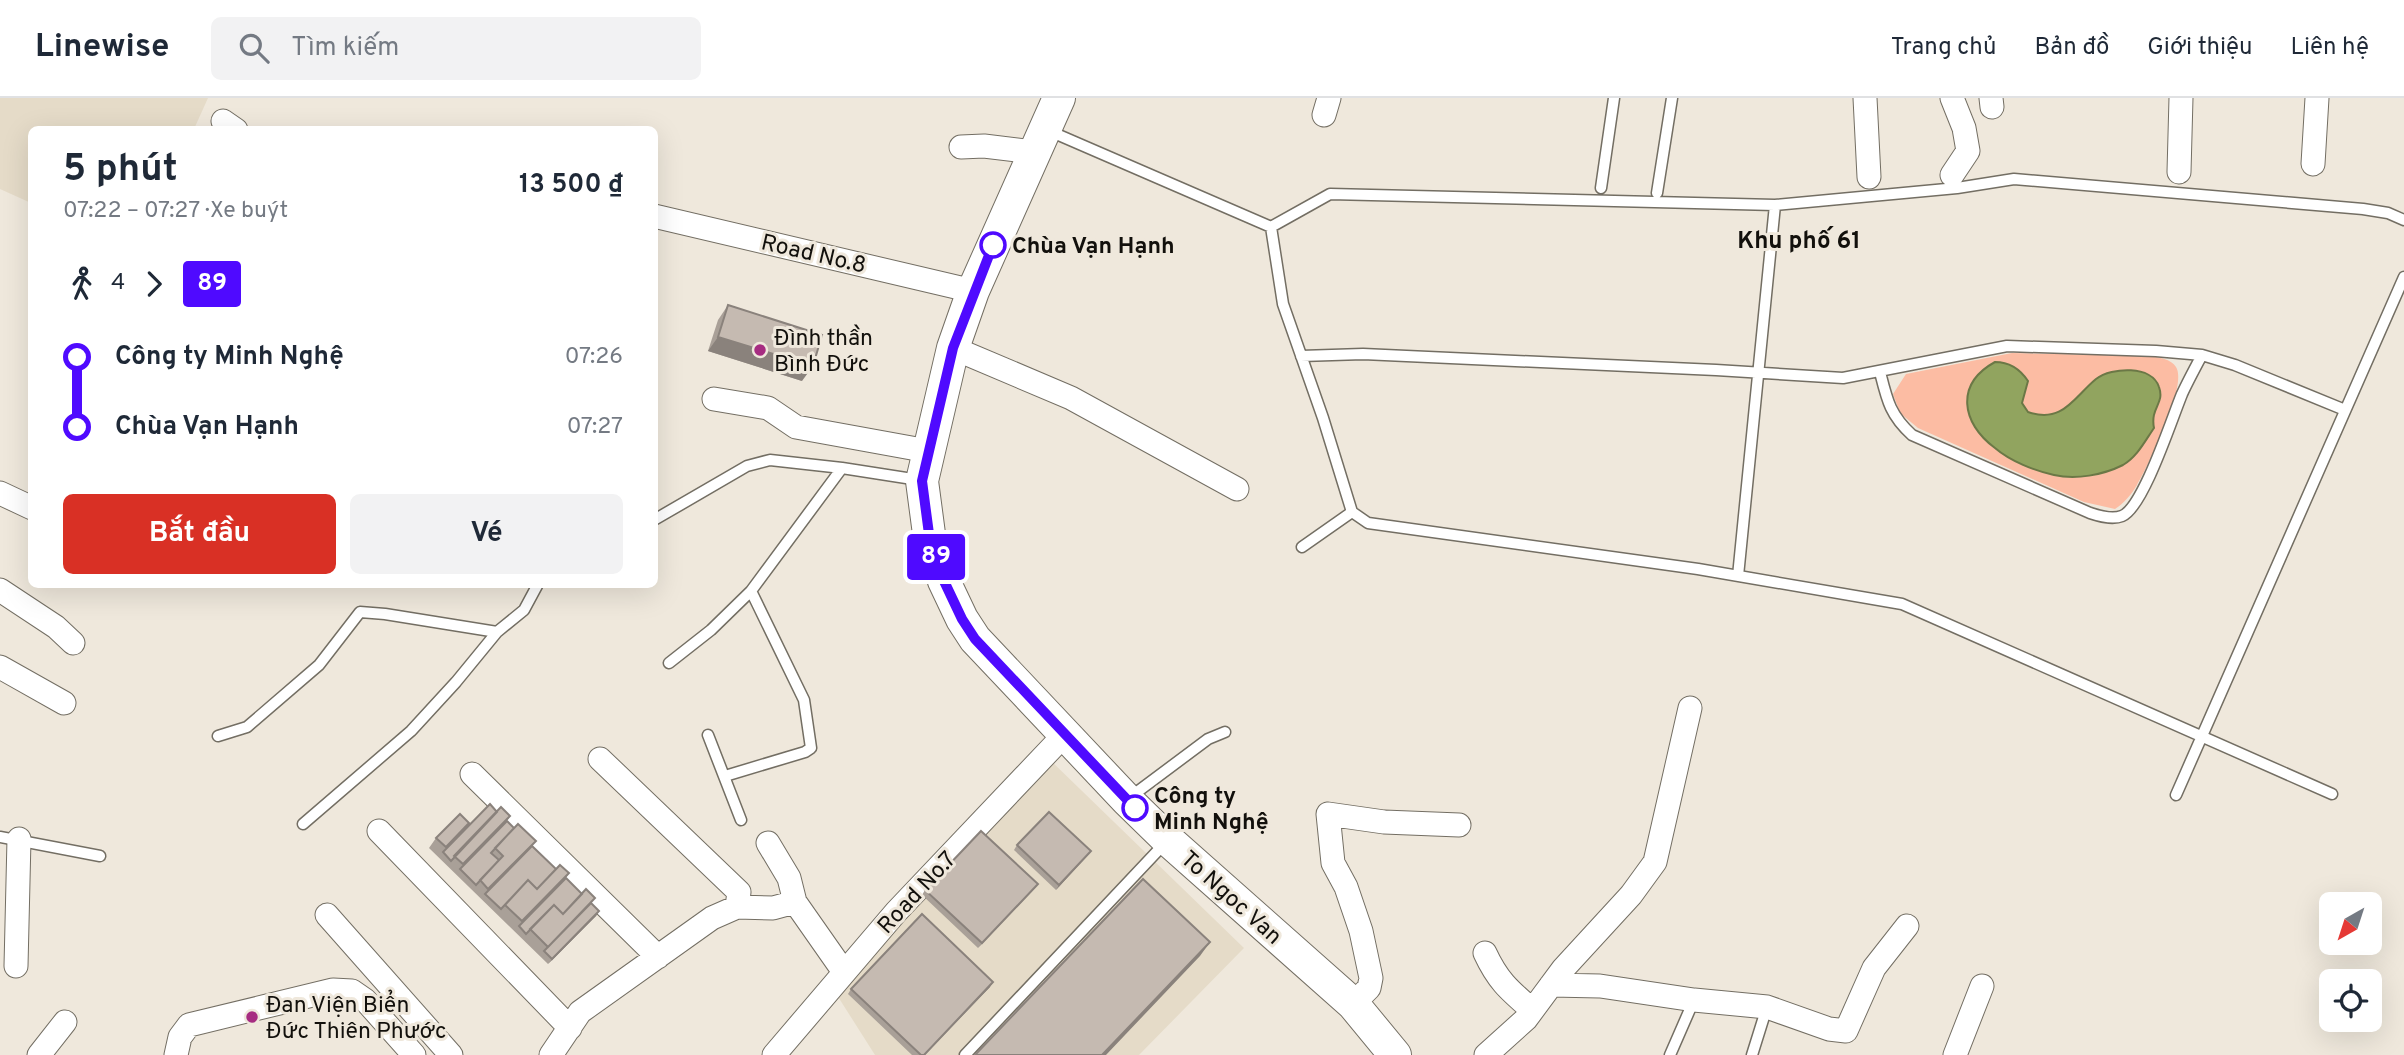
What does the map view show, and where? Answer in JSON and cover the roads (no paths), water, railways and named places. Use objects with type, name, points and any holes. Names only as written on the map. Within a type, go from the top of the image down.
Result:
[{"type":"main road","name":"To Ngoc Van","points":[[1059,98],[973,291],[953,348],[925,466],[929,534],[944,581],[975,639],[1127,800],[1168,840],[1353,1004],[1395,1055]]},
{"type":"street","points":[[1866,98],[1869,177]]},
{"type":"street","points":[[1952,98],[1964,128],[1968,151],[1952,175]]},
{"type":"street","points":[[2179,172],[2181,98]]},
{"type":"street","points":[[2313,164],[2317,98]]},
{"type":"street","points":[[961,147],[1039,141]]},
{"type":"street","name":"Road No.8","points":[[658,217],[973,291]]},
{"type":"street","points":[[953,348],[1071,398],[1237,489]]},
{"type":"street","points":[[714,399],[768,408],[796,427],[925,466]]},
{"type":"street","points":[[0,493],[28,506]]},
{"type":"street","points":[[0,590],[56,627],[73,643]]},
{"type":"street","points":[[0,667],[64,703]]},
{"type":"street","points":[[1486,1055],[1526,1019],[1571,959],[1631,895],[1655,862],[1690,708]]},
{"type":"street","name":"Road No.7","points":[[774,1055],[896,912],[1065,734]]},
{"type":"street","points":[[600,759],[739,892],[737,907]]},
{"type":"street","points":[[472,774],[658,957]]},
{"type":"street","points":[[1353,1004],[1369,988],[1371,978],[1357,920],[1346,887],[1333,863],[1328,814],[1384,822],[1459,825]]},
{"type":"street","points":[[379,831],[570,1028]]},
{"type":"street","points":[[10,838],[16,966]]},
{"type":"street","points":[[768,843],[789,878],[795,902],[844,972]]},
{"type":"street","points":[[551,1055],[580,1012],[712,918],[737,907],[773,908],[795,902]]},
{"type":"street","points":[[327,915],[451,1055]]},
{"type":"street","points":[[1551,985],[1600,986],[1694,1000],[1768,1007],[1829,1029],[1846,1031],[1874,968],[1907,926]]},
{"type":"street","points":[[1485,953],[1494,974],[1532,1010]]},
{"type":"street","points":[[1955,1055],[1982,986]]},
{"type":"street","points":[[176,1055],[180,1038],[189,1025],[332,990],[352,991],[365,1000],[414,1055]]},
{"type":"street","points":[[39,1055],[65,1022]]},
{"type":"lane","points":[[1601,188],[1614,98]]},
{"type":"lane","points":[[1657,193],[1672,98]]},
{"type":"lane","points":[[1039,141],[1272,227],[1330,194],[1775,205],[1957,188],[2014,179],[2362,209],[2388,213],[2404,220]]},
{"type":"lane","points":[[1738,576],[1775,205]]},
{"type":"lane","points":[[1272,227],[1283,304],[1352,512],[1368,523],[1738,576],[1902,604],[2332,794]]},
{"type":"lane","points":[[2176,795],[2404,277]]},
{"type":"lane","points":[[1301,356],[1377,354],[1843,378],[2007,346],[2156,351],[2202,355],[2235,365],[2345,410]]},
{"type":"lane","points":[[1880,372],[1888,404],[1897,422],[1912,435],[2105,518],[2123,516],[2132,507],[2149,477],[2182,395],[2202,355]]},
{"type":"lane","points":[[658,518],[747,466],[770,460],[842,468],[925,466]]},
{"type":"lane","points":[[669,663],[711,630],[751,592],[842,468]]},
{"type":"lane","points":[[1302,547],[1352,512]]},
{"type":"lane","points":[[303,824],[411,731],[456,682],[496,632],[524,610],[536,588]]},
{"type":"lane","points":[[725,776],[811,748],[804,700],[751,592]]},
{"type":"lane","points":[[218,736],[226,736],[247,727],[305,678],[319,665],[359,612],[496,632]]},
{"type":"lane","points":[[1127,800],[1208,739],[1225,732]]},
{"type":"lane","points":[[708,736],[741,820]]},
{"type":"lane","points":[[10,838],[100,856]]},
{"type":"lane","points":[[965,1055],[1168,840]]},
{"type":"lane","points":[[1670,1055],[1694,1000]]},
{"type":"lane","points":[[1752,1055],[1768,1007]]},
{"type":"place","name":"Chùa Vạn Hạnh","points":[[993,245]]},
{"type":"place","name":"Đình thần Bình Đức","points":[[760,350]]},
{"type":"place","name":"Công ty Minh Nghệ","points":[[1135,808]]},
{"type":"place","name":"Đan Viện Biển Đức Thiên Phước","points":[[252,1017]]},
{"type":"district","name":"Khu phố 61","points":[[1799,240]]}]
